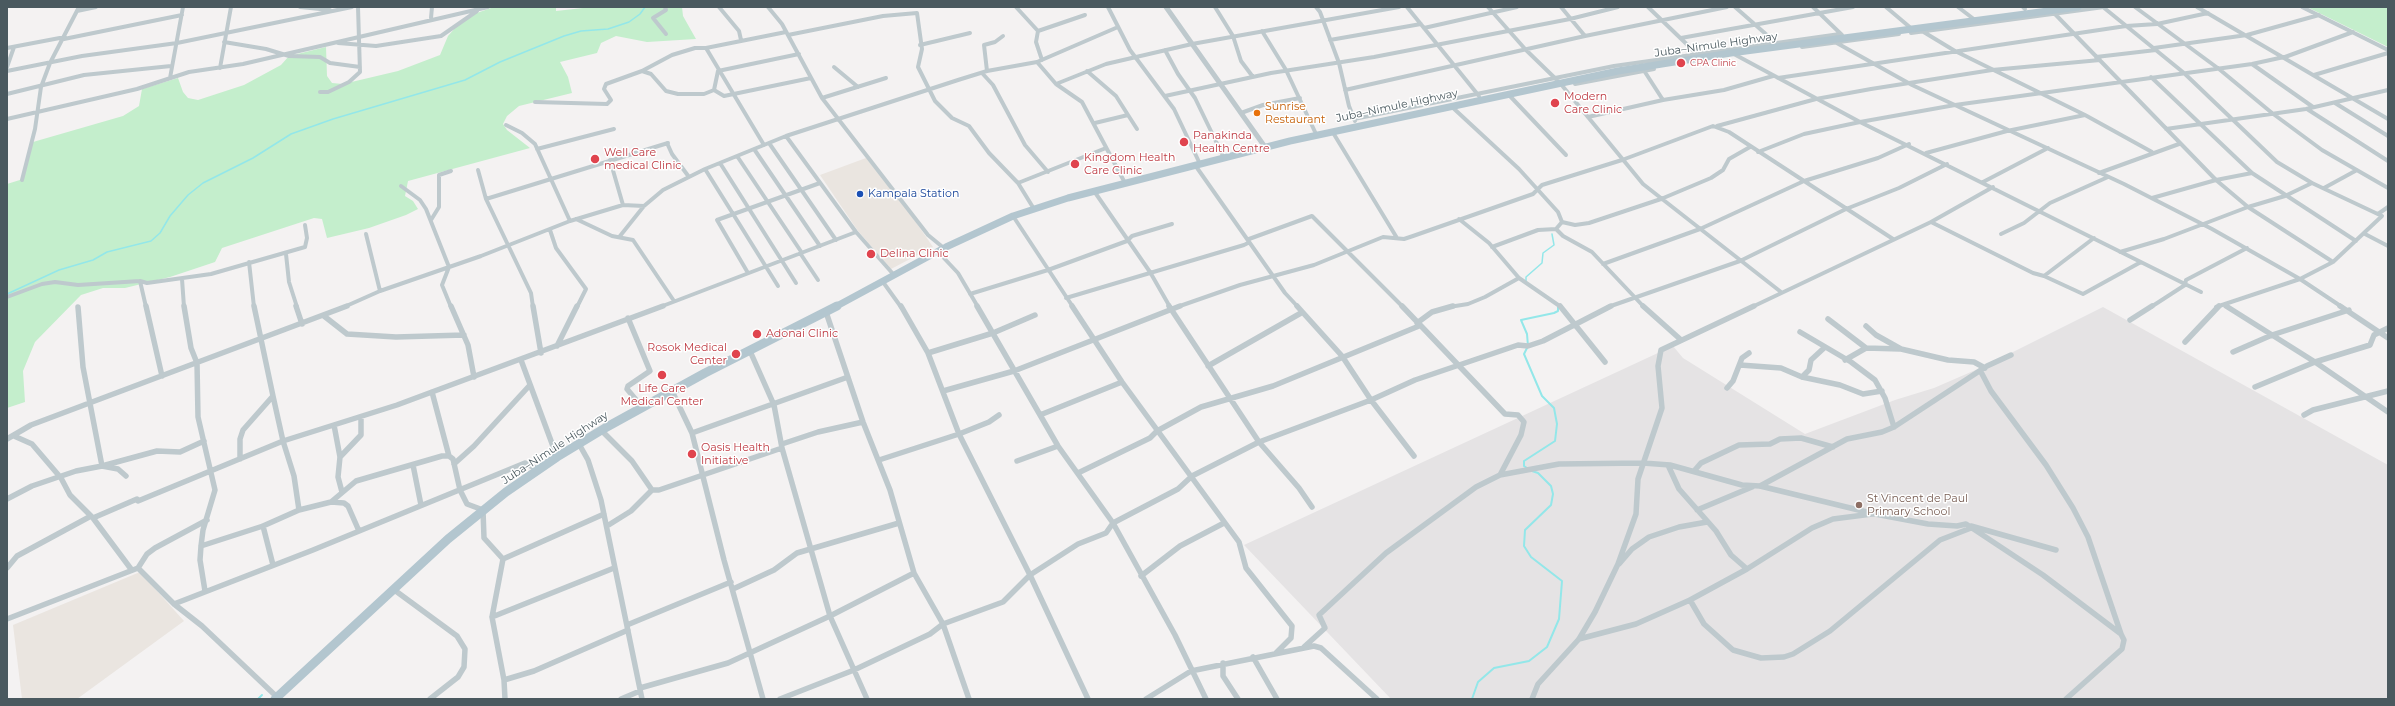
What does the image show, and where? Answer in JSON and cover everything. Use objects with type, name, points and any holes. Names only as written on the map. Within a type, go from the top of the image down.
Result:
[{"type":"main road","name":"Juba–Nimule Highway","points":[[276,698],[448,540],[483,510],[557,457],[601,430],[672,391],[826,312],[894,275],[1013,216],[1094,191],[1198,164],[1316,134],[1334,133],[1356,122],[1453,107],[1480,97],[1510,95],[1616,69],[1643,69],[1698,56],[1733,54],[1778,45],[1835,42],[1843,36],[2054,12],[2078,7]]},
{"type":"street","points":[[22,180],[35,129],[36,113],[41,87],[50,63],[78,9],[96,7]]},
{"type":"street","points":[[170,78],[171,66],[184,7]]},
{"type":"street","points":[[220,68],[231,7]]},
{"type":"street","points":[[300,7],[333,11]]},
{"type":"street","points":[[7,71],[177,43],[352,7]]},
{"type":"street","points":[[320,92],[328,92],[358,76],[360,67],[360,35],[358,7]]},
{"type":"street","points":[[431,18],[432,7]]},
{"type":"street","points":[[7,119],[109,96],[189,72],[220,68],[283,55],[431,18],[480,10],[488,7]]},
{"type":"street","points":[[665,7],[666,10],[653,18],[666,34]]},
{"type":"street","points":[[719,7],[721,12],[739,31],[741,40]]},
{"type":"street","points":[[768,7],[782,24],[822,98],[928,235],[945,249],[942,256],[958,273],[1058,446],[1113,524],[1175,635],[1191,671],[1206,699]]},
{"type":"street","points":[[1016,7],[1031,20],[1038,31],[1036,42],[1040,61],[1056,84],[1082,102],[1095,123],[1106,148],[1125,183]]},
{"type":"street","points":[[1108,7],[1135,58],[1165,96],[1198,164],[1273,277],[1301,313],[1342,356],[1371,400],[1414,456]]},
{"type":"street","points":[[1166,7],[1265,147]]},
{"type":"street","points":[[1215,7],[1233,36],[1241,61],[1253,77]]},
{"type":"street","points":[[1316,7],[1339,63],[1345,90],[1356,122],[1560,82],[1733,54],[1922,31],[2054,12],[2104,7],[2184,73],[2277,162],[2312,183],[2388,219]]},
{"type":"street","points":[[1056,84],[1087,71],[1165,50],[1233,36],[1399,7]]},
{"type":"street","points":[[1407,7],[1480,97]]},
{"type":"street","points":[[1488,7],[1526,50],[1560,82],[1643,184],[1781,292]]},
{"type":"street","points":[[1330,40],[1422,26],[1494,13],[1517,7]]},
{"type":"street","points":[[1561,7],[1585,36]]},
{"type":"street","points":[[1582,7],[1585,13]]},
{"type":"street","points":[[1165,96],[1190,89],[1286,70],[1339,63],[1570,19],[1585,13],[1618,7]]},
{"type":"street","points":[[1648,7],[1663,20],[1698,56]]},
{"type":"street","points":[[1345,90],[1585,36],[1726,7]]},
{"type":"street","points":[[1734,7],[1778,45]]},
{"type":"street","points":[[1813,7],[1843,36]]},
{"type":"street","points":[[1681,38],[1853,7]]},
{"type":"street","points":[[1886,7],[1912,29]]},
{"type":"street","points":[[1958,7],[1975,20]]},
{"type":"street","points":[[2135,7],[2185,43],[2272,113],[2322,150],[2388,188]]},
{"type":"street","points":[[2198,7],[2388,119]]},
{"type":"street","points":[[2302,7],[2353,32],[2388,52]]},
{"type":"street","points":[[335,42],[381,46],[441,36],[480,10]]},
{"type":"street","points":[[2054,12],[2179,144],[2216,180],[2248,207],[2333,262]]},
{"type":"street","points":[[536,102],[608,104],[611,100],[604,89],[606,84],[642,71],[672,55],[695,48],[706,48],[741,40],[787,34],[883,16],[917,13],[922,58],[918,67],[935,101],[952,118],[969,126],[989,153],[1018,183],[1034,209]]},
{"type":"street","points":[[1588,118],[1664,100],[1724,90],[1776,77],[2076,35],[2126,26],[2157,24],[2208,13]]},
{"type":"street","points":[[7,48],[182,15]]},
{"type":"street","points":[[1038,31],[1085,15]]},
{"type":"street","points":[[2096,56],[2247,35],[2319,15]]},
{"type":"street","points":[[620,236],[644,206],[663,190],[705,169],[786,136],[987,71],[1040,61],[1118,27]]},
{"type":"street","points":[[1262,31],[1286,70],[1316,134]]},
{"type":"street","points":[[1922,31],[1954,51],[2085,115],[2152,152]]},
{"type":"street","points":[[1758,152],[1804,134],[1860,122],[1955,105],[2252,64],[2285,57],[2353,32]]},
{"type":"street","points":[[920,45],[970,33]]},
{"type":"street","points":[[987,71],[984,45],[995,42],[1003,36]]},
{"type":"street","points":[[1616,69],[1843,36]]},
{"type":"street","points":[[224,42],[266,49],[283,55],[320,58],[330,63],[360,67]]},
{"type":"street","points":[[1835,42],[1872,64],[1909,83],[2007,131],[2048,148],[2203,224],[2300,278],[2388,338]]},
{"type":"street","points":[[7,67],[14,47]]},
{"type":"street","points":[[706,48],[732,95],[764,145]]},
{"type":"street","points":[[1165,50],[1178,74],[1190,89],[1224,158]]},
{"type":"street","points":[[2314,75],[2388,52]]},
{"type":"street","points":[[718,71],[799,54]]},
{"type":"street","points":[[1733,54],[1860,122],[1909,144],[1926,154],[2141,262],[2185,286],[2201,292]]},
{"type":"street","points":[[944,391],[1014,371],[1093,338],[1171,309],[1240,285],[1314,265],[1383,237],[1397,238],[1413,236],[1532,194],[1542,185],[1622,160],[1708,128],[1816,99],[1992,70],[2100,60]]},
{"type":"street","points":[[2252,64],[2313,107]]},
{"type":"street","points":[[7,94],[41,87],[84,75],[127,69],[171,66]]},
{"type":"street","points":[[834,67],[858,87]]},
{"type":"street","points":[[1643,69],[1664,100]]},
{"type":"street","points":[[642,71],[651,74],[666,91],[697,95],[714,90],[724,96],[732,95],[812,78]]},
{"type":"street","points":[[714,90],[718,71]]},
{"type":"street","points":[[1087,71],[1116,96],[1138,129]]},
{"type":"street","points":[[982,73],[993,85],[1025,145],[1048,172]]},
{"type":"street","points":[[2151,77],[2252,173],[2356,241]]},
{"type":"street","points":[[822,98],[886,78]]},
{"type":"street","points":[[2166,129],[2313,107],[2351,97],[2387,91]]},
{"type":"street","points":[[1397,238],[1334,133],[1510,95],[1566,155]]},
{"type":"street","points":[[1241,113],[1263,105],[1300,98]]},
{"type":"street","points":[[2335,102],[2388,136]]},
{"type":"street","points":[[1453,107],[1537,189],[1562,218],[1562,222]]},
{"type":"street","points":[[2307,108],[2388,161]]},
{"type":"street","points":[[1095,123],[1128,115]]},
{"type":"street","points":[[1926,154],[2007,131],[2085,115]]},
{"type":"street","points":[[506,125],[528,138],[537,149],[570,221]]},
{"type":"street","points":[[1717,126],[1893,239]]},
{"type":"street","points":[[537,149],[614,129]]},
{"type":"street","points":[[786,136],[856,232],[894,275]]},
{"type":"street","points":[[486,199],[668,143],[672,154],[689,177]]},
{"type":"street","points":[[769,143],[836,240]]},
{"type":"street","points":[[1602,264],[1700,228],[1804,181],[1878,158],[1909,144]]},
{"type":"street","points":[[2099,173],[2152,152],[2179,144]]},
{"type":"street","points":[[1562,222],[1575,225],[1590,223],[1661,199],[1719,174],[1723,170],[1728,159],[1750,147]]},
{"type":"street","points":[[1018,183],[1106,148]]},
{"type":"street","points":[[1983,182],[2048,148]]},
{"type":"street","points":[[754,149],[820,246]]},
{"type":"street","points":[[737,156],[818,280]]},
{"type":"street","points":[[610,160],[623,205]]},
{"type":"street","points":[[720,163],[796,283]]},
{"type":"street","points":[[780,699],[854,670],[930,634],[943,624],[1003,602],[1030,575],[1078,544],[1106,533],[1113,524],[1178,489],[1192,476],[1259,442],[1371,400],[1415,380],[1513,347],[1528,346],[1543,341],[1575,326],[1605,308],[1635,299],[1740,261],[1846,209],[1900,188],[1947,164]]},
{"type":"street","points":[[705,169],[778,286]]},
{"type":"street","points":[[478,170],[486,199],[531,293],[541,352]]},
{"type":"street","points":[[2324,188],[2357,170]]},
{"type":"street","points":[[431,220],[439,207],[439,175],[451,171]]},
{"type":"street","points":[[2152,198],[2216,180],[2252,173]]},
{"type":"street","points":[[2001,234],[2024,223],[2038,210],[2108,177]]},
{"type":"street","points":[[748,273],[717,220],[820,183]]},
{"type":"street","points":[[2120,252],[2164,240],[2248,207],[2285,196],[2312,183]]},
{"type":"street","points":[[401,186],[420,200],[431,220],[449,267],[442,285],[468,345],[474,377]]},
{"type":"street","points":[[1532,699],[1538,684],[1579,639],[1596,612],[1618,564],[1635,516],[1638,479],[1662,408],[1658,366],[1661,350],[1680,339],[1931,222],[1993,187]]},
{"type":"street","points":[[1094,191],[1127,241],[1150,272],[1171,309],[1259,442],[1299,488],[1312,507]]},
{"type":"street","points":[[7,439],[31,425],[90,402],[324,316],[380,291],[509,246],[570,221],[623,205],[644,206]]},
{"type":"street","points":[[2185,342],[2216,307],[2300,278],[2333,262],[2365,234],[2388,207]]},
{"type":"street","points":[[1013,216],[1019,222],[1066,298],[1122,382],[1192,476],[1224,524],[1239,542],[1246,568],[1292,626],[1291,638],[1276,653]]},
{"type":"street","points":[[1066,298],[1244,245],[1248,243],[1249,240],[1312,216],[1372,274],[1505,414],[1518,415],[1524,422],[1521,435],[1500,475]]},
{"type":"street","points":[[576,219],[612,236],[620,236],[633,240],[674,302]]},
{"type":"street","points":[[1458,219],[1492,247],[1519,278],[1559,305],[1605,362]]},
{"type":"street","points":[[1556,229],[1562,222]]},
{"type":"street","points":[[1931,222],[2033,273],[2044,276],[2083,294],[2141,262]]},
{"type":"street","points":[[970,294],[1048,270],[1127,241],[1132,236],[1172,224]]},
{"type":"street","points":[[7,297],[42,284],[55,282],[78,285],[140,281],[147,283],[211,274],[249,262],[286,254],[306,246],[305,225]]},
{"type":"street","points":[[1492,247],[1538,230],[1556,229],[1566,238],[1583,246],[1635,299],[1680,339]]},
{"type":"street","points":[[550,230],[556,248],[586,289],[557,346]]},
{"type":"street","points":[[7,568],[17,556],[37,547],[63,530],[92,517],[209,472],[282,441],[360,417],[521,360],[856,232]]},
{"type":"street","points":[[366,234],[380,291]]},
{"type":"street","points":[[2365,234],[2388,246]]},
{"type":"street","points":[[2044,276],[2094,238]]},
{"type":"street","points":[[2130,320],[2185,286],[2186,280],[2247,248]]},
{"type":"street","points":[[286,254],[289,282],[302,324]]},
{"type":"street","points":[[249,262],[251,293],[262,339],[282,441],[294,476],[296,500],[299,510]]},
{"type":"street","points":[[182,278],[184,314],[197,363],[196,395],[198,417],[204,440],[209,472],[215,490],[214,499],[201,546],[200,560],[205,591]]},
{"type":"street","points":[[1078,473],[1150,438],[1157,431],[1201,407],[1273,386],[1418,324],[1432,312],[1456,305],[1468,304],[1490,295],[1519,278]]},
{"type":"street","points":[[140,281],[162,376]]},
{"type":"street","points":[[883,282],[905,312],[928,353],[944,391],[959,434],[1030,575],[1088,699]]},
{"type":"street","points":[[2225,305],[2315,362],[2388,412]]},
{"type":"street","points":[[78,307],[83,368],[102,466]]},
{"type":"street","points":[[2233,352],[2272,335],[2349,310]]},
{"type":"street","points":[[826,312],[863,422],[879,460],[914,573],[943,624],[969,699]]},
{"type":"street","points":[[1208,366],[1262,337],[1301,313]]},
{"type":"street","points":[[928,353],[993,333],[1035,315]]},
{"type":"street","points":[[324,316],[346,334],[396,336],[464,335]]},
{"type":"street","points":[[628,318],[650,371],[628,386],[627,389],[642,407]]},
{"type":"street","points":[[1828,319],[1848,336],[1866,348],[1901,349],[1948,360],[1974,362],[1983,370],[1990,391],[2059,483],[2088,537],[2124,640],[2122,649],[2066,699]]},
{"type":"street","points":[[1866,326],[1876,335],[1901,349]]},
{"type":"street","points":[[2255,387],[2315,362],[2370,345],[2374,336],[2379,331],[2388,328]]},
{"type":"street","points":[[1800,332],[1873,378],[1882,391],[1894,427]]},
{"type":"street","points":[[1802,377],[1809,370],[1811,360],[1824,348]]},
{"type":"street","points":[[1846,360],[1866,348]]},
{"type":"street","points":[[750,351],[774,404],[782,446],[830,616],[867,699]]},
{"type":"street","points":[[1727,388],[1733,381],[1742,358],[1749,353]]},
{"type":"street","points":[[1697,510],[1734,496],[1750,488],[1760,486],[1848,439],[1882,432],[1894,427],[1946,392],[2011,355]]},
{"type":"street","points":[[521,360],[557,457]]},
{"type":"street","points":[[1740,365],[1781,368],[1802,377],[1840,385],[1863,394],[1882,391]]},
{"type":"street","points":[[692,433],[848,377]]},
{"type":"street","points":[[1040,415],[1122,382]]},
{"type":"street","points":[[454,464],[474,446],[530,385]]},
{"type":"street","points":[[672,391],[692,433],[704,475],[748,652],[763,699]]},
{"type":"street","points":[[2304,415],[2313,410],[2388,391]]},
{"type":"street","points":[[432,392],[449,456],[454,464],[460,490],[467,504],[483,510],[484,538],[503,559]]},
{"type":"street","points":[[240,459],[240,439],[243,430],[273,396]]},
{"type":"street","points":[[879,460],[959,434],[989,422],[998,414]]},
{"type":"street","points":[[340,457],[361,435],[360,417]]},
{"type":"street","points":[[606,526],[631,511],[652,490],[659,490],[704,475],[818,432],[863,422]]},
{"type":"street","points":[[334,425],[340,457],[338,477],[342,492]]},
{"type":"street","points":[[601,430],[632,461],[652,490]]},
{"type":"street","points":[[14,436],[32,444],[61,478],[70,495],[92,517],[135,569],[174,604],[202,626],[276,698]]},
{"type":"street","points":[[1694,471],[1701,463],[1716,455],[1740,446],[1770,444],[1780,439],[1802,438],[1833,447]]},
{"type":"street","points":[[7,498],[32,486],[61,478],[76,471],[102,466],[158,451],[180,452],[192,448],[204,440]]},
{"type":"street","points":[[579,444],[588,460],[597,485],[642,699]]},
{"type":"street","points":[[1017,461],[1058,446]]},
{"type":"street","points":[[331,502],[356,481],[442,456],[449,456]]},
{"type":"street","points":[[174,604],[359,531],[525,463],[538,470]]},
{"type":"street","points":[[1304,647],[1325,628],[1319,615],[1386,553],[1476,487],[1500,475],[1559,464],[1666,464],[1742,485],[1760,486],[1875,514],[1928,524],[1969,526],[2056,550]]},
{"type":"street","points":[[1666,464],[1671,468],[1679,488],[1707,522],[1731,555],[1747,569]]},
{"type":"street","points":[[414,465],[421,505]]},
{"type":"street","points":[[102,466],[118,469],[126,476]]},
{"type":"street","points":[[201,546],[263,526],[299,510],[331,502],[344,503],[348,506],[359,531]]},
{"type":"street","points":[[503,559],[604,514]]},
{"type":"street","points":[[1579,639],[1636,624],[1690,600],[1747,569],[1812,528],[1833,519],[1875,514]]},
{"type":"street","points":[[7,619],[135,569],[147,554],[155,548],[207,520]]},
{"type":"street","points":[[1618,564],[1632,549],[1650,537],[1679,527],[1707,522]]},
{"type":"street","points":[[733,589],[774,570],[797,553],[899,523]]},
{"type":"street","points":[[1141,576],[1180,546],[1224,524]]},
{"type":"street","points":[[263,526],[273,565]]},
{"type":"street","points":[[1969,526],[2028,565],[2121,634]]},
{"type":"street","points":[[1690,600],[1704,624],[1733,650],[1761,658],[1784,657],[1793,654],[1830,631],[1901,574],[1930,547],[1940,540],[1969,526]]},
{"type":"street","points":[[503,559],[492,617],[504,680],[505,699]]},
{"type":"street","points":[[492,617],[614,568]]},
{"type":"street","points":[[621,699],[640,689],[728,662],[830,616],[914,573]]},
{"type":"street","points":[[504,680],[534,670],[731,582]]},
{"type":"street","points":[[393,589],[457,636],[466,649],[464,667],[458,677],[430,699]]},
{"type":"street","points":[[1146,699],[1191,671],[1223,662],[1304,647],[1321,648],[1377,699]]},
{"type":"street","points":[[1253,657],[1277,699]]},
{"type":"street","points":[[1223,662],[1223,676],[1238,699]]},
{"type":"shaded area","points":[[866,158],[900,199],[933,247],[891,269],[858,231],[820,175]]},
{"type":"shaded area","name":"St Vincent de Paul Primary School","points":[[2103,307],[2388,465],[2388,699],[1391,699],[1244,545],[1673,346],[1683,358],[1805,434],[1895,400],[1934,388],[1987,365]]},
{"type":"shaded area","points":[[140,572],[184,621],[77,699],[22,699],[13,625]]},
{"type":"green space","points":[[494,7],[556,7],[556,11],[592,7],[682,7],[683,16],[696,39],[647,42],[616,36],[601,43],[597,53],[560,62],[568,77],[572,93],[519,106],[507,116],[503,124],[507,130],[530,148],[408,181],[405,196],[413,201],[418,209],[406,215],[369,228],[327,238],[322,219],[314,218],[222,248],[215,262],[170,277],[125,288],[103,288],[81,295],[35,342],[23,371],[25,402],[7,408],[7,184],[23,179],[33,142],[123,116],[139,106],[142,89],[178,78],[183,92],[188,98],[198,100],[244,85],[281,65],[289,56],[326,47],[327,76],[332,83],[343,84],[398,71],[440,55],[448,36],[456,27],[471,15]]},
{"type":"green space","points":[[2307,7],[2388,7],[2388,47]]},
{"type":"waterway","points":[[7,294],[59,270],[93,260],[107,252],[151,241],[160,233],[170,216],[188,195],[203,183],[253,158],[291,134],[333,119],[465,80],[500,62],[564,36],[581,31],[608,29],[629,22],[640,14],[645,7]]},
{"type":"waterway","points":[[1526,283],[1526,277],[1542,263],[1543,253],[1554,245],[1552,234]]},
{"type":"waterway","points":[[1527,468],[1524,466],[1524,461],[1555,441],[1557,424],[1554,408],[1542,396],[1524,354],[1528,346],[1527,334],[1521,320],[1554,313],[1558,311],[1558,306]]},
{"type":"waterway","points":[[1472,699],[1478,682],[1494,668],[1529,661],[1547,647],[1559,619],[1562,581],[1531,557],[1524,546],[1525,530],[1551,505],[1553,494],[1551,486],[1538,473],[1532,471]]},
{"type":"waterway","points":[[258,699],[262,695]]},
{"type":"place","name":"CPA Clinic","points":[[1681,63]]},
{"type":"place","name":"Modern Care Clinic","points":[[1555,103]]},
{"type":"place","name":"Sunrise Restaurant","points":[[1257,113]]},
{"type":"place","name":"Panakinda Health Centre","points":[[1184,142]]},
{"type":"place","name":"Well Care medical Clinic","points":[[595,159]]},
{"type":"place","name":"Kingdom Health Care Clinic","points":[[1075,164]]},
{"type":"place","name":"Kampala Station","points":[[860,194]]},
{"type":"place","name":"Delina Clinic","points":[[871,254]]},
{"type":"place","name":"Adonai Clinic","points":[[757,334]]},
{"type":"place","name":"Rosok Medical Center","points":[[736,354]]},
{"type":"place","name":"Life Care Medical Center","points":[[662,375]]},
{"type":"place","name":"Oasis Health Initiative","points":[[692,454]]},
{"type":"place","name":"St Vincent de Paul Primary School","points":[[1859,505]]}]
